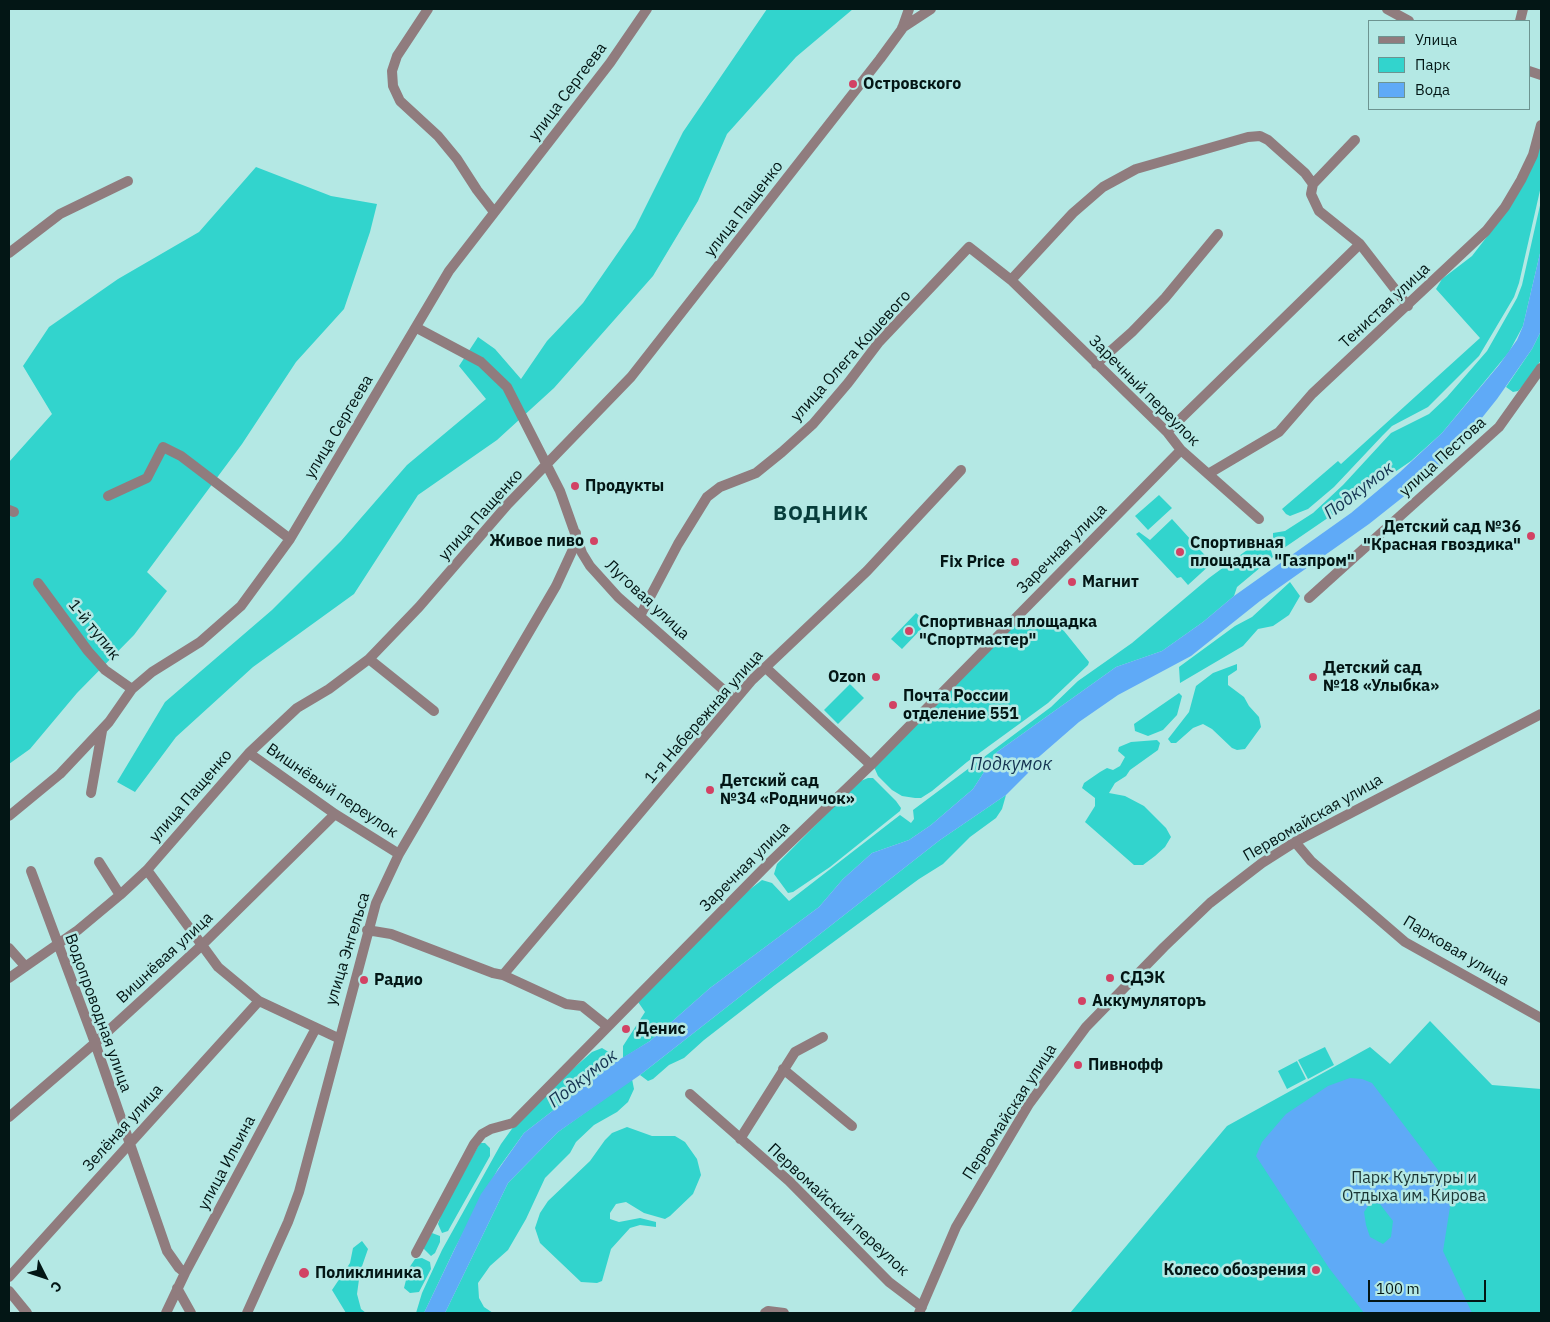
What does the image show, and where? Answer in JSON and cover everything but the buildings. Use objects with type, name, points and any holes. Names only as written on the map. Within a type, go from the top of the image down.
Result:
[{"type":"street","points":[[428,9],[397,56],[392,72],[393,86],[400,101],[438,136],[457,159],[494,212]]},
{"type":"street","name":"улица Сергеева","points":[[9,816],[60,774],[102,730],[132,689],[152,672],[200,642],[241,606],[290,539],[417,328],[449,271],[610,62],[647,9]]},
{"type":"street","name":"улица Пащенко","points":[[9,978],[57,945],[120,895],[147,870],[249,753],[297,708],[329,689],[369,659],[419,607],[508,504],[631,377],[902,29],[909,9]]},
{"type":"street","points":[[902,29],[914,18],[931,9]]},
{"type":"street","points":[[1387,9],[1407,20]]},
{"type":"street","name":"Тенистая улица","points":[[1208,474],[1279,432],[1312,394],[1486,231],[1505,207],[1533,155],[1541,125]]},
{"type":"street","points":[[1011,280],[1088,200],[1103,187],[1136,169],[1222,143],[1260,136],[1268,140],[1305,173],[1314,184]]},
{"type":"street","points":[[1355,140],[1314,184],[1311,194],[1319,210],[1360,244],[1408,306]]},
{"type":"street","points":[[9,253],[60,214],[128,181]]},
{"type":"street","points":[[1096,364],[1132,332],[1165,298],[1218,234]]},
{"type":"street","points":[[1166,432],[1360,244]]},
{"type":"street","name":"улица Олега Кошевого","points":[[640,616],[678,544],[707,497],[720,487],[756,473],[801,435],[848,383],[879,342],[969,247],[1011,280]]},
{"type":"street","name":"Заречный переулок","points":[[1011,280],[1166,432],[1181,450],[1259,519]]},
{"type":"street","name":"Луговая улица","points":[[417,328],[481,362],[507,386],[560,491],[585,558],[604,583],[734,700]]},
{"type":"street","name":"улица Пестова","points":[[1309,598],[1499,427],[1541,368]]},
{"type":"street","points":[[108,496],[147,478],[163,447],[181,456],[290,539]]},
{"type":"street","name":"Заречная улица","points":[[416,1253],[474,1144],[492,1128],[513,1123],[770,862],[871,765],[1181,450]]},
{"type":"street","name":"1-я Набережная улица","points":[[503,974],[734,700],[867,571],[961,470]]},
{"type":"street","name":"улица Энгельса","points":[[247,1313],[285,1230],[299,1192],[338,1038],[376,903],[399,854],[520,651],[566,565],[574,547],[576,533]]},
{"type":"street","points":[[566,565],[573,558],[585,558]]},
{"type":"street","name":"1-й тупик","points":[[38,583],[88,651],[105,670],[132,689]]},
{"type":"street","points":[[369,659],[434,711]]},
{"type":"street","points":[[766,668],[871,765]]},
{"type":"street","name":"Первомайская улица","points":[[921,1310],[956,1227],[1029,1104],[1075,1041],[1112,999],[1210,903],[1238,880],[1295,842],[1541,714]]},
{"type":"street","points":[[90,793],[102,730]]},
{"type":"street","name":"Вишнёвый переулок","points":[[249,753],[335,814],[399,854]]},
{"type":"street","name":"Вишнёвая улица","points":[[9,1117],[95,1043],[201,946],[335,814]]},
{"type":"street","name":"Парковая улица","points":[[1295,842],[1310,861],[1406,942],[1541,1018]]},
{"type":"street","points":[[99,862],[120,895]]},
{"type":"street","points":[[147,870],[218,967],[259,1001],[338,1038]]},
{"type":"street","name":"Водопроводная улица","points":[[31,871],[95,1043],[168,1251],[179,1268],[185,1273]]},
{"type":"street","points":[[368,930],[391,934],[486,970],[503,974],[566,1004],[582,1006],[607,1026]]},
{"type":"street","points":[[9,948],[25,966]]},
{"type":"street","name":"Зелёная улица","points":[[9,1277],[259,1001]]},
{"type":"street","name":"улица Ильина","points":[[166,1313],[177,1288],[316,1028]]},
{"type":"street","points":[[740,1139],[783,1069],[796,1052],[823,1037]]},
{"type":"street","points":[[783,1069],[852,1126]]},
{"type":"street","name":"Первомайский переулок","points":[[690,1094],[789,1181],[889,1282],[921,1310]]},
{"type":"street","points":[[177,1288],[191,1313]]},
{"type":"street","points":[[9,1291],[27,1313]]},
{"type":"street","points":[[765,1313],[768,1311],[784,1313]]},
{"type":"green space","points":[[767,9],[853,9],[796,57],[727,134],[698,201],[653,276],[554,388],[497,440],[418,495],[354,594],[253,667],[176,737],[135,792],[117,782],[165,702],[272,610],[341,541],[407,465],[486,399],[459,366],[478,337],[495,349],[521,379],[547,341],[583,303],[635,228],[683,132]]},
{"type":"green space","points":[[1541,139],[1541,186],[1519,283],[1514,297],[1479,356],[1428,407],[1392,426],[1334,487],[1308,509],[1290,516],[1286,514],[1282,509],[1338,461],[1341,464],[1480,338],[1436,289],[1442,279],[1472,256],[1503,216]]},
{"type":"green space","points":[[256,167],[331,196],[377,204],[370,232],[344,309],[296,362],[242,444],[147,572],[167,591],[134,635],[77,693],[30,749],[9,764],[9,462],[52,414],[23,366],[49,327],[118,279],[199,232]]},
{"type":"green space","points":[[1541,201],[1541,249],[1523,326],[1509,352],[1442,433],[1411,461],[1281,550],[1273,543],[1273,533],[1285,531],[1313,513],[1343,485],[1391,433],[1429,414],[1447,397],[1487,351],[1517,298],[1522,285]]},
{"type":"green space","points":[[1541,331],[1541,360],[1528,380],[1518,391],[1513,392],[1506,387],[1532,349]]},
{"type":"green space","points":[[1159,495],[1172,508],[1148,530],[1135,516]]},
{"type":"green space","name":"Спортивная площадка \"Газпром\"","points":[[1172,519],[1212,563],[1188,585],[1181,577],[1177,578],[1136,534],[1139,532],[1150,540]]},
{"type":"green space","points":[[1258,542],[1270,547],[1273,557],[1237,587],[1234,596],[1203,622],[1162,651],[1116,667],[997,752],[973,789],[931,825],[909,840],[872,853],[843,879],[819,907],[710,988],[650,1041],[623,1058],[623,1046],[645,1012],[636,999],[736,900],[762,880],[772,883],[789,901],[900,815],[911,823],[914,819],[913,810],[1051,707],[1078,681],[1132,643],[1209,578]]},
{"type":"green space","points":[[1290,582],[1300,596],[1289,615],[1273,626],[1258,629],[1243,646],[1180,683],[1179,667],[1235,626],[1252,617]]},
{"type":"green space","name":"Спортивная площадка \"Спортмастер\"","points":[[916,613],[927,623],[902,649],[891,639]]},
{"type":"green space","points":[[1032,617],[1050,620],[1064,631],[1089,662],[1088,665],[1048,703],[967,762],[932,791],[921,798],[915,798],[902,796],[892,790],[878,776],[874,767],[1015,623]]},
{"type":"green space","points":[[1237,664],[1237,670],[1228,676],[1228,685],[1244,697],[1259,717],[1261,727],[1245,749],[1237,750],[1232,748],[1212,729],[1203,724],[1193,728],[1176,743],[1171,743],[1168,739],[1189,712],[1196,686],[1213,673]]},
{"type":"green space","points":[[850,684],[864,698],[838,724],[824,710]]},
{"type":"green space","points":[[1179,693],[1182,696],[1177,715],[1163,730],[1148,736],[1135,731],[1134,724]]},
{"type":"green space","points":[[1157,740],[1160,743],[1158,750],[1115,783],[1109,793],[1125,796],[1144,806],[1166,828],[1171,837],[1165,847],[1155,856],[1143,865],[1134,865],[1085,822],[1095,806],[1095,798],[1082,788],[1084,783],[1100,772],[1107,768],[1113,770],[1120,766],[1125,757],[1118,751],[1119,747],[1131,742]]},
{"type":"green space","points":[[873,778],[896,801],[901,808],[900,811],[830,867],[793,892],[788,893],[774,874],[777,864],[858,782]]},
{"type":"green space","points":[[1006,795],[1002,809],[996,818],[970,837],[943,864],[919,879],[775,985],[704,1040],[684,1058],[669,1065],[648,1081],[640,1075],[940,840]]},
{"type":"green space","name":"Парк Культуры и Отдыха им. Кирова","points":[[1430,1021],[1492,1085],[1541,1089],[1541,1313],[1070,1313],[1227,1126],[1370,1047],[1390,1064]]},
{"type":"green space","points":[[1325,1047],[1334,1065],[1308,1079],[1298,1060]]},
{"type":"green space","points":[[602,1048],[612,1054],[617,1061],[524,1133],[498,1169],[455,1248],[424,1313],[416,1313],[422,1293],[442,1250],[501,1144],[519,1119],[592,1052]]},
{"type":"green space","points":[[1297,1061],[1306,1079],[1287,1089],[1278,1071]]},
{"type":"green space","points":[[632,1079],[634,1089],[628,1102],[617,1112],[594,1125],[576,1142],[570,1153],[545,1178],[526,1219],[508,1250],[490,1266],[478,1283],[479,1298],[484,1307],[493,1313],[445,1313],[508,1183],[558,1132]]},
{"type":"green space","points":[[627,1127],[652,1136],[675,1136],[685,1142],[697,1159],[701,1175],[693,1194],[665,1219],[644,1213],[626,1202],[616,1204],[610,1213],[610,1219],[619,1222],[640,1218],[656,1222],[656,1227],[640,1225],[630,1228],[611,1249],[602,1281],[597,1283],[581,1282],[540,1243],[535,1228],[540,1213],[548,1201],[590,1161],[612,1133]]},
{"type":"green space","points":[[480,1143],[485,1143],[490,1148],[490,1156],[448,1231],[442,1233],[438,1224],[443,1209]]},
{"type":"green space","points":[[432,1233],[440,1236],[440,1242],[435,1253],[431,1256],[422,1247]]},
{"type":"green space","points":[[362,1241],[368,1249],[360,1272],[357,1294],[361,1309],[366,1313],[346,1313],[332,1290],[350,1263],[353,1248]]},
{"type":"green space","points":[[422,1258],[430,1262],[431,1269],[419,1292],[410,1293],[404,1288],[409,1268],[415,1259]]},
{"type":"water","name":"Подкумок","points":[[1541,249],[1541,331],[1532,349],[1497,399],[1457,449],[1427,478],[1369,524],[1260,601],[1191,656],[1118,695],[1079,722],[1033,762],[1028,773],[1006,795],[940,840],[640,1075],[558,1132],[508,1183],[445,1313],[424,1313],[481,1194],[524,1133],[617,1061],[650,1041],[710,988],[819,907],[843,879],[872,853],[909,840],[931,825],[973,789],[997,752],[1116,667],[1162,651],[1203,622],[1234,596],[1351,513],[1400,472],[1442,433],[1499,365],[1517,340],[1523,326]]},
{"type":"water","points":[[1350,1078],[1362,1079],[1372,1083],[1438,1170],[1450,1207],[1443,1251],[1472,1313],[1364,1313],[1329,1268],[1256,1156],[1262,1142],[1286,1114],[1328,1086]],"holes":[[[1374,1203],[1380,1204],[1393,1221],[1391,1237],[1383,1244],[1370,1237],[1364,1212],[1368,1206]]]},
{"type":"place","name":"Островского","points":[[853,84]]},
{"type":"place","name":"Продукты","points":[[575,486]]},
{"type":"place","name":"Детский сад №36 \"Красная гвоздика\"","points":[[1531,536]]},
{"type":"place","name":"Живое пиво","points":[[594,541]]},
{"type":"place","name":"Спортивная площадка \"Газпром\"","points":[[1180,552]]},
{"type":"place","name":"Fix Price","points":[[1015,562]]},
{"type":"place","name":"Магнит","points":[[1072,582]]},
{"type":"place","name":"Спортивная площадка \"Спортмастер\"","points":[[909,631]]},
{"type":"place","name":"Ozon","points":[[876,677]]},
{"type":"place","name":"Детский сад №18 «Улыбка»","points":[[1313,677]]},
{"type":"place","name":"Почта России отделение 551","points":[[893,705]]},
{"type":"place","name":"Детский сад №34 «Родничок»","points":[[710,790]]},
{"type":"place","name":"СДЭК","points":[[1110,978]]},
{"type":"place","name":"Радио","points":[[364,980]]},
{"type":"place","name":"Аккумуляторъ","points":[[1082,1001]]},
{"type":"place","name":"Денис","points":[[626,1029]]},
{"type":"place","name":"Пивнофф","points":[[1078,1065]]},
{"type":"place","name":"Колесо обозрения","points":[[1316,1270]]},
{"type":"place","name":"Поликлиника","points":[[304,1273]]},
{"type":"district","name":"ВОДНИК","points":[[821,514]]}]
